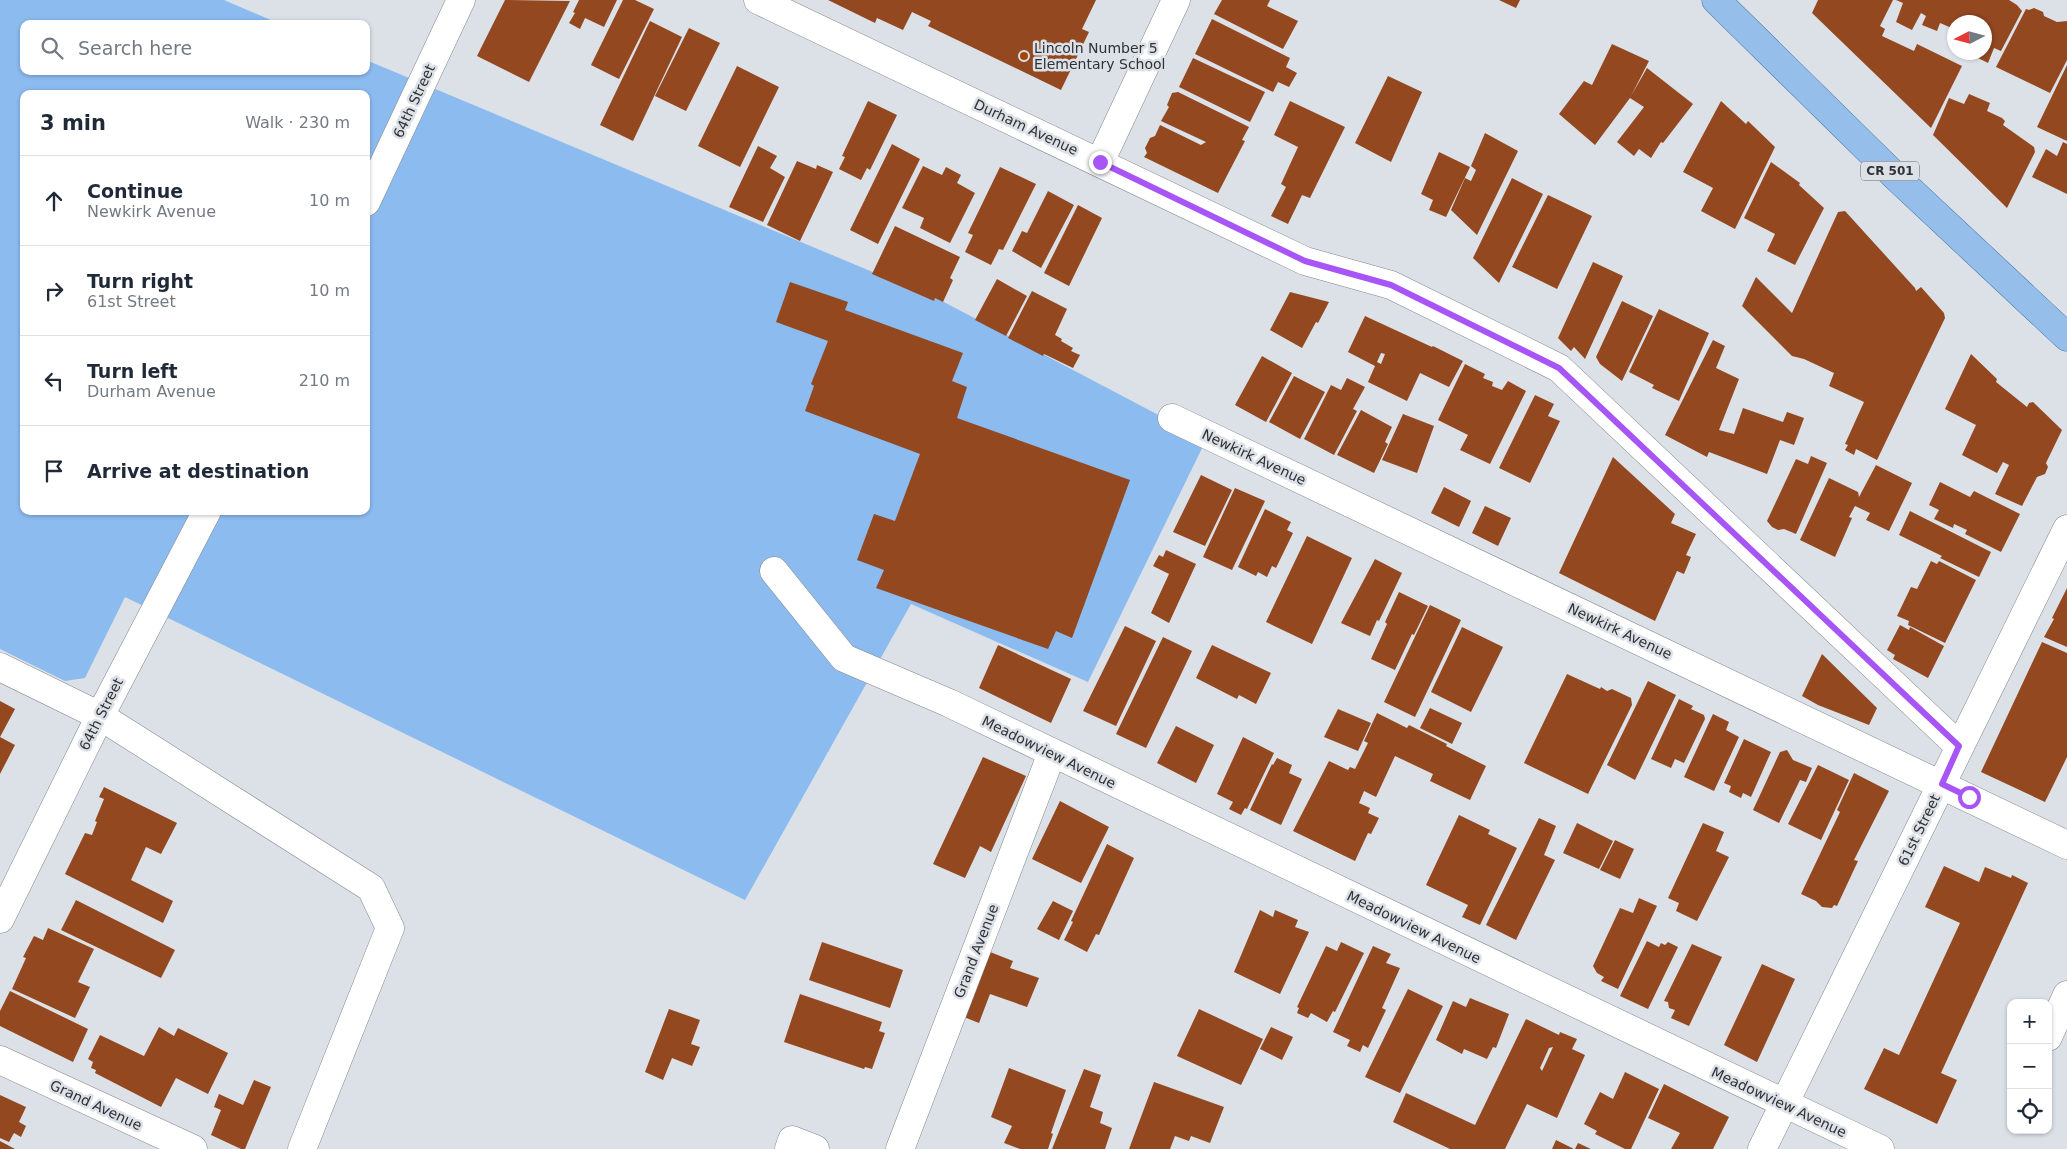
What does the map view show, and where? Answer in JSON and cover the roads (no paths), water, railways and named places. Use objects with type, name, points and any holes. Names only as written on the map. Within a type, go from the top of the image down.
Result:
[{"type":"main road","name":"CR 501","points":[[1716,0],[1895,176],[2067,337]]},
{"type":"street","name":"64th Street","points":[[370,193],[461,0]]},
{"type":"street","name":"Durham Avenue","points":[[758,0],[1305,261],[1391,285],[1559,368],[1959,746]]},
{"type":"street","points":[[1100,162],[1176,0]]},
{"type":"street","name":"Newkirk Avenue","points":[[1172,418],[2067,844]]},
{"type":"street","name":"64th Street","points":[[0,919],[100,716],[205,515]]},
{"type":"street","name":"61st Street","points":[[1762,1149],[2067,529]]},
{"type":"street","name":"Meadowview Avenue","points":[[774,571],[844,658],[949,703],[1880,1149]]},
{"type":"street","points":[[0,667],[100,716],[371,888],[390,928],[302,1149]]},
{"type":"street","name":"Grand Avenue","points":[[900,1149],[1052,753]]},
{"type":"street","points":[[2052,1028],[2067,995]]},
{"type":"street","name":"Grand Avenue","points":[[0,1060],[193,1149]]},
{"type":"street","points":[[789,1149],[792,1140],[815,1149]]},
{"type":"place","name":"Lincoln Number 5 Elementary School","points":[[1024,56]]}]
